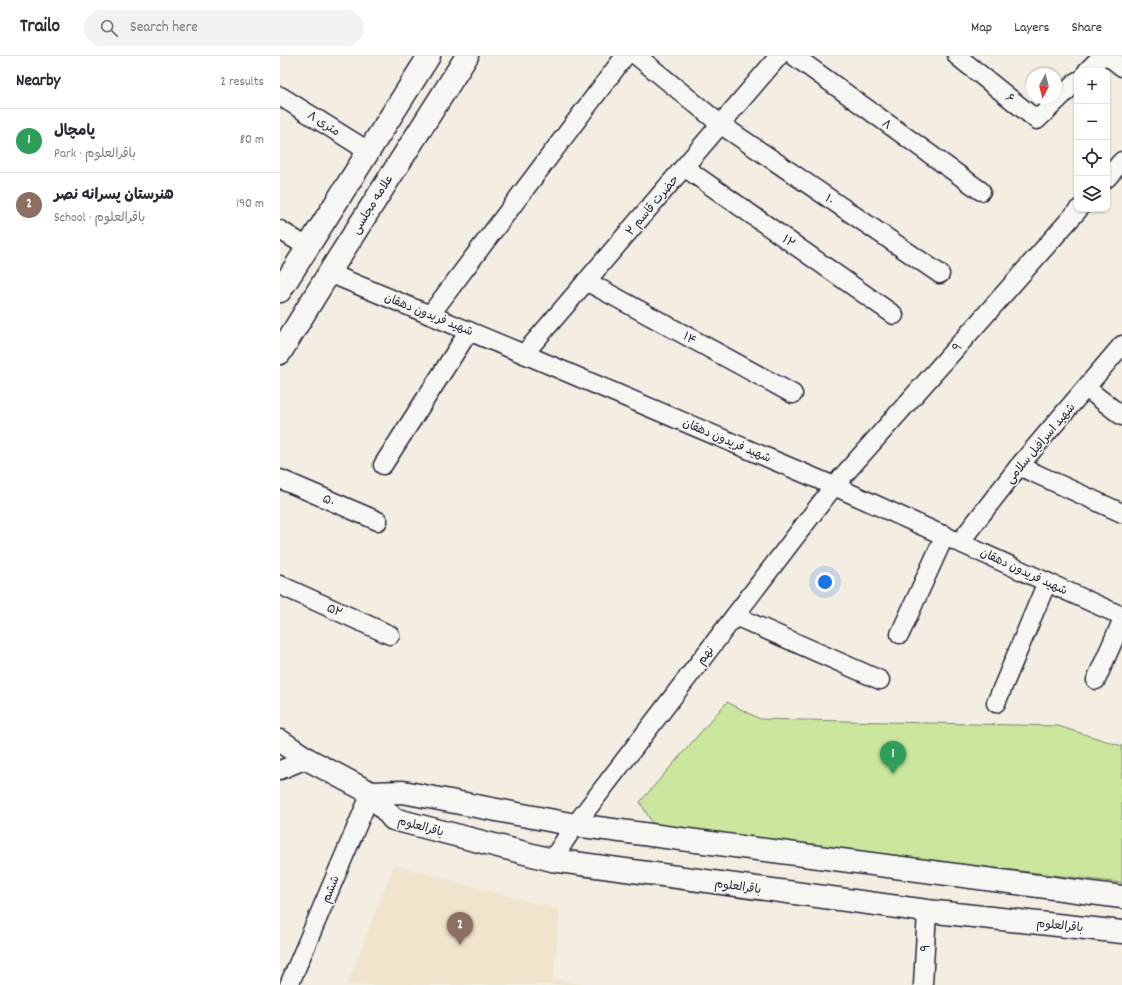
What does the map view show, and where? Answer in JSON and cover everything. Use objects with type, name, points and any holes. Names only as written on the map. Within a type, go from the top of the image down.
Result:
[{"type":"main road","points":[[280,291],[429,56]]},
{"type":"main road","name":"علامه مجلسی","points":[[280,353],[328,273],[467,56]]},
{"type":"main road","name":"باقرالعلوم","points":[[280,741],[307,759],[371,793],[393,819],[552,860],[927,911],[1122,932]]},
{"type":"main road","name":"باقرالعلوم","points":[[371,793],[403,792],[575,825],[1122,897]]},
{"type":"street","points":[[430,315],[625,56]]},
{"type":"street","name":"۱۰","points":[[637,56],[720,124],[940,274]]},
{"type":"street","name":"۲ حضرت قاسم","points":[[524,354],[778,56]]},
{"type":"street","name":"۸","points":[[794,56],[981,191]]},
{"type":"street","name":"۶","points":[[957,56],[1037,120],[1074,84]]},
{"type":"street","points":[[1090,68],[1102,56]]},
{"type":"street","points":[[1108,56],[1122,66]]},
{"type":"street","name":"۸ متری","points":[[280,96],[368,151]]},
{"type":"street","points":[[1109,176],[1122,161]]},
{"type":"street","name":"۱۲","points":[[684,167],[894,315]]},
{"type":"street","name":"۹","points":[[834,486],[1076,212]]},
{"type":"street","points":[[280,230],[307,247]]},
{"type":"street","name":"شهید فریدون دهقان","points":[[328,273],[524,354],[834,486],[1122,616]]},
{"type":"street","name":"۱۴","points":[[586,281],[793,394]]},
{"type":"street","points":[[383,465],[469,331]]},
{"type":"street","name":"شهید اسرافیل سلامی","points":[[900,634],[952,539],[1019,466],[1122,345]]},
{"type":"street","points":[[1086,388],[1122,416]]},
{"type":"street","points":[[1019,466],[1122,513]]},
{"type":"street","name":"۵۰","points":[[280,479],[378,522]]},
{"type":"street","name":"نهم","points":[[552,860],[575,825],[834,486]]},
{"type":"street","points":[[996,703],[1047,582]]},
{"type":"street","name":"۵۲","points":[[280,585],[390,634]]},
{"type":"street","points":[[734,616],[880,680]]},
{"type":"street","points":[[1096,680],[1122,621]]},
{"type":"street","points":[[280,770],[307,759]]},
{"type":"street","name":"ششم","points":[[289,985],[371,793]]},
{"type":"street","name":"۹","points":[[923,985],[927,911]]},
{"type":"shaded area","points":[[394,865],[560,910],[553,979],[589,985],[347,985]]},
{"type":"green space","points":[[727,702],[760,719],[1058,726],[1122,746],[1122,883],[655,828],[640,802]]},
{"type":"place","name":"پامچال","points":[[893,774]]},
{"type":"place","name":"هنرستان پسرانه نصر","points":[[460,945]]}]
